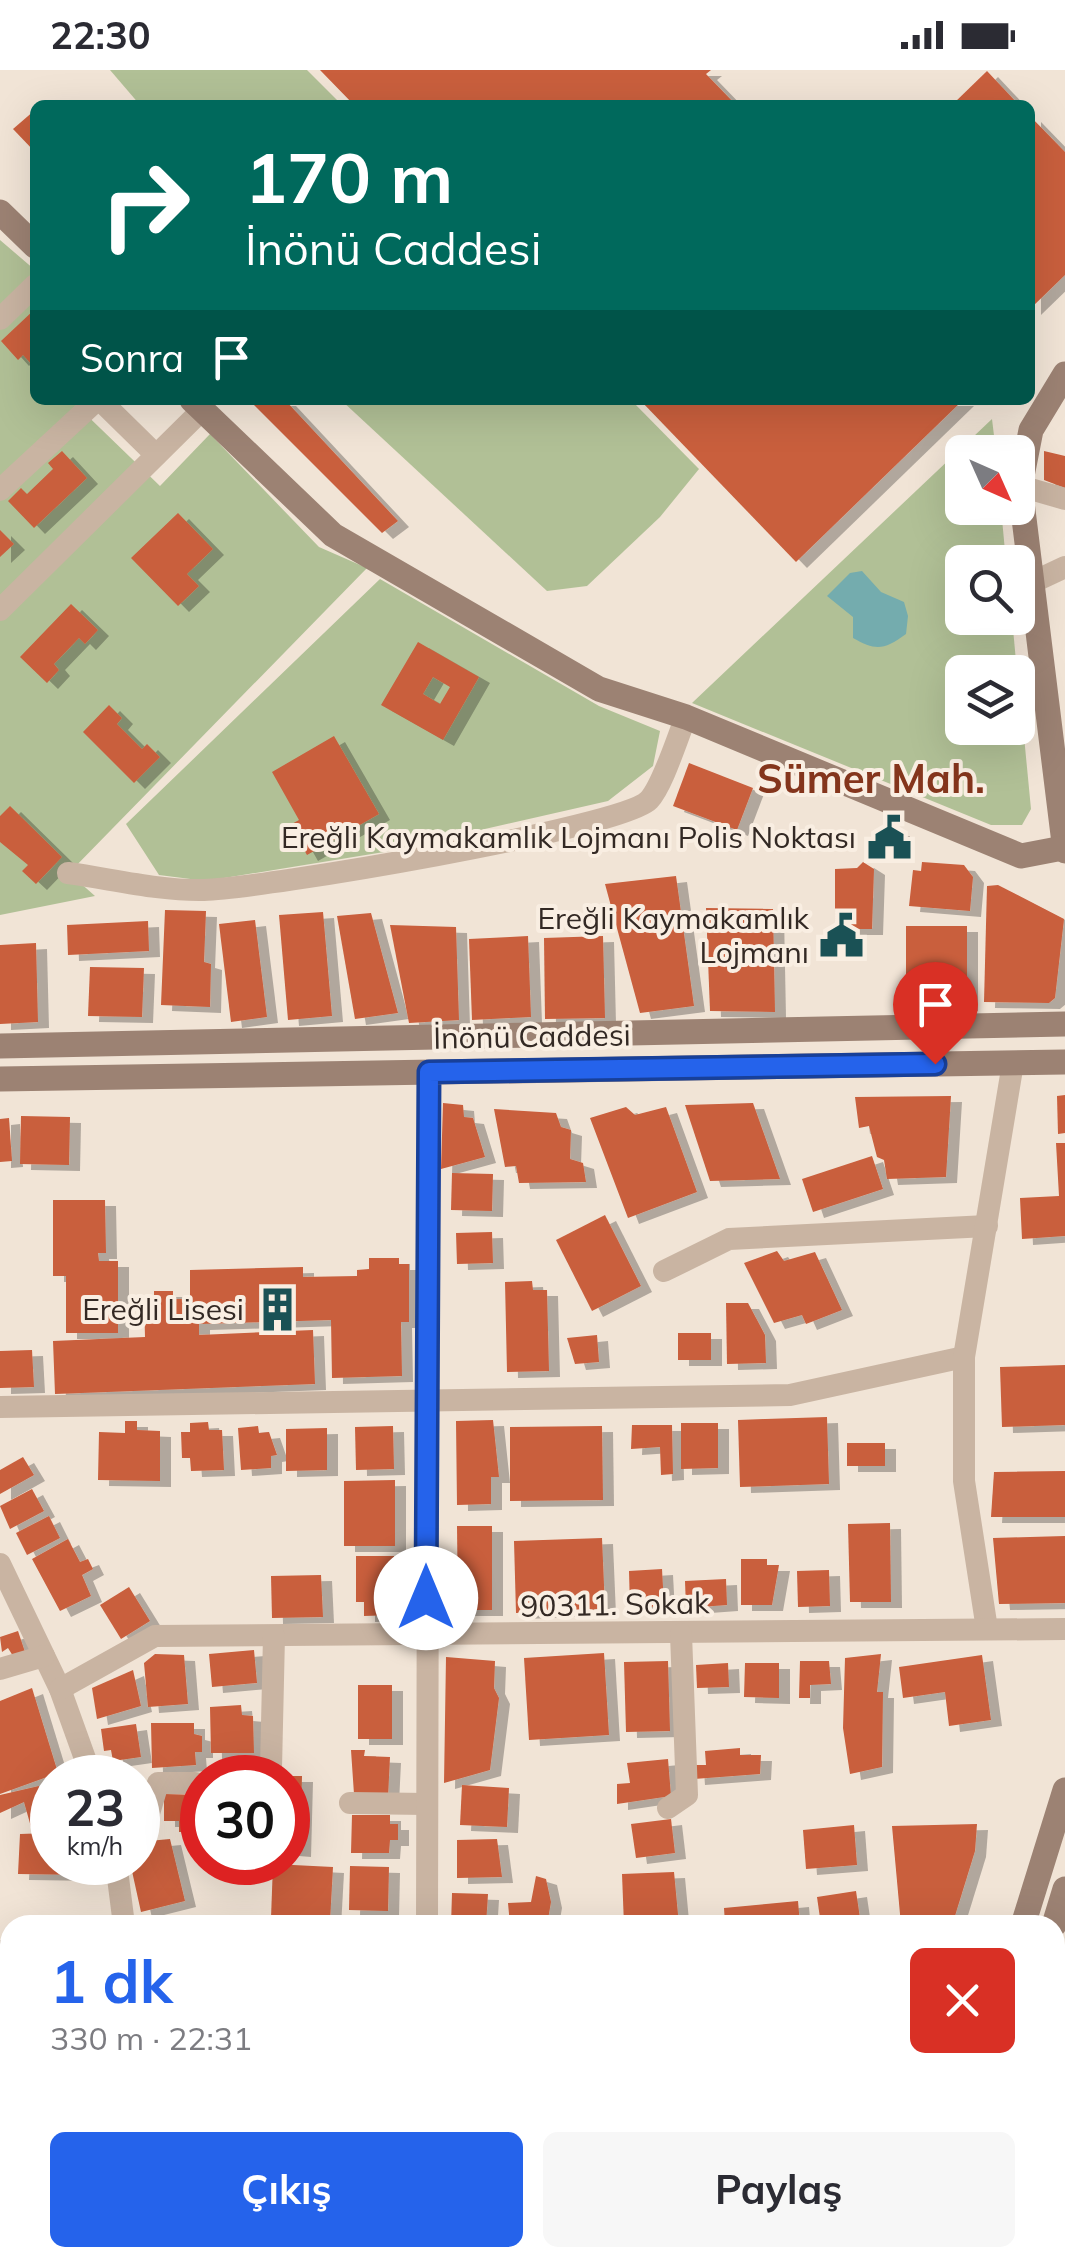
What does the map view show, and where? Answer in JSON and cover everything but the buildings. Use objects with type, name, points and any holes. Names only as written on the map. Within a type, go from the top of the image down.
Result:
[{"type":"main road","points":[[0,212],[30,241]]},
{"type":"main road","points":[[1029,435],[1065,374]]},
{"type":"main road","points":[[197,405],[333,535],[599,689],[686,717],[1021,856],[1064,850],[1035,615]]},
{"type":"main road","points":[[0,1046],[1065,1024]]},
{"type":"main road","name":"İnönü Caddesi","points":[[0,1078],[1065,1062]]},
{"type":"main road","points":[[1026,1915],[1065,1790]]},
{"type":"main road","points":[[1057,1915],[1065,1889]]},
{"type":"street","points":[[0,319],[30,290]]},
{"type":"street","points":[[0,490],[94,405]]},
{"type":"street","points":[[104,405],[156,455]]},
{"type":"street","points":[[0,610],[156,455],[197,405]]},
{"type":"street","points":[[1035,490],[1065,499]]},
{"type":"street","points":[[1035,581],[1065,566]]},
{"type":"street","points":[[68,874],[203,890],[374,868],[580,824],[627,812],[649,800],[686,717]]},
{"type":"street","points":[[988,1630],[964,1481],[964,1357],[1013,1063]]},
{"type":"street","points":[[427,1915],[429,1072]]},
{"type":"street","points":[[664,1271],[728,1238],[987,1226]]},
{"type":"street","points":[[0,1407],[790,1395],[964,1357]]},
{"type":"street","points":[[0,1564],[60,1689],[84,1755]]},
{"type":"street","name":"90311. Sokak","points":[[60,1689],[155,1636],[426,1638],[1065,1629]]},
{"type":"street","points":[[668,1808],[687,1795],[680,1634]]},
{"type":"street","points":[[271,1755],[274,1636]]},
{"type":"street","points":[[0,1669],[44,1656]]},
{"type":"street","points":[[350,1803],[426,1804]]},
{"type":"street","points":[[119,1885],[123,1915]]},
{"type":"green space","points":[[110,70],[307,70],[337,100],[136,100]]},
{"type":"green space","points":[[0,240],[30,266],[30,405],[76,405],[160,486],[210,434],[319,547],[367,568],[69,873],[95,896],[0,915]]},
{"type":"green space","points":[[346,405],[636,405],[699,469],[660,517],[587,586],[547,591]]},
{"type":"green space","points":[[992,419],[994,435],[975,435]]},
{"type":"green space","points":[[945,463],[945,525],[1003,525],[1004,545],[945,545],[945,635],[1014,635],[1015,655],[945,655],[945,745],[1025,745],[1031,809],[1022,825],[991,825],[692,703]]},
{"type":"green space","points":[[380,579],[599,706],[660,731],[653,766],[608,801],[384,852],[206,881],[159,875],[126,824]]},
{"type":"water","points":[[862,571],[881,592],[904,602],[908,616],[906,634],[886,646],[874,647],[853,638],[853,617],[827,596],[850,573]]},
{"type":"place","name":"Ereğli Kaymakamlık Lojmanı Polis Noktası","points":[[889,838]]},
{"type":"place","name":"Ereğli Kaymakamlık Lojmanı","points":[[842,936]]},
{"type":"place","name":"Ereğli Lisesi","points":[[277,1310]]},
{"type":"district","name":"Sümer Mah.","points":[[871,779]]},
{"type":"route","points":[[426,1598],[429,1072],[935,1064]]}]
